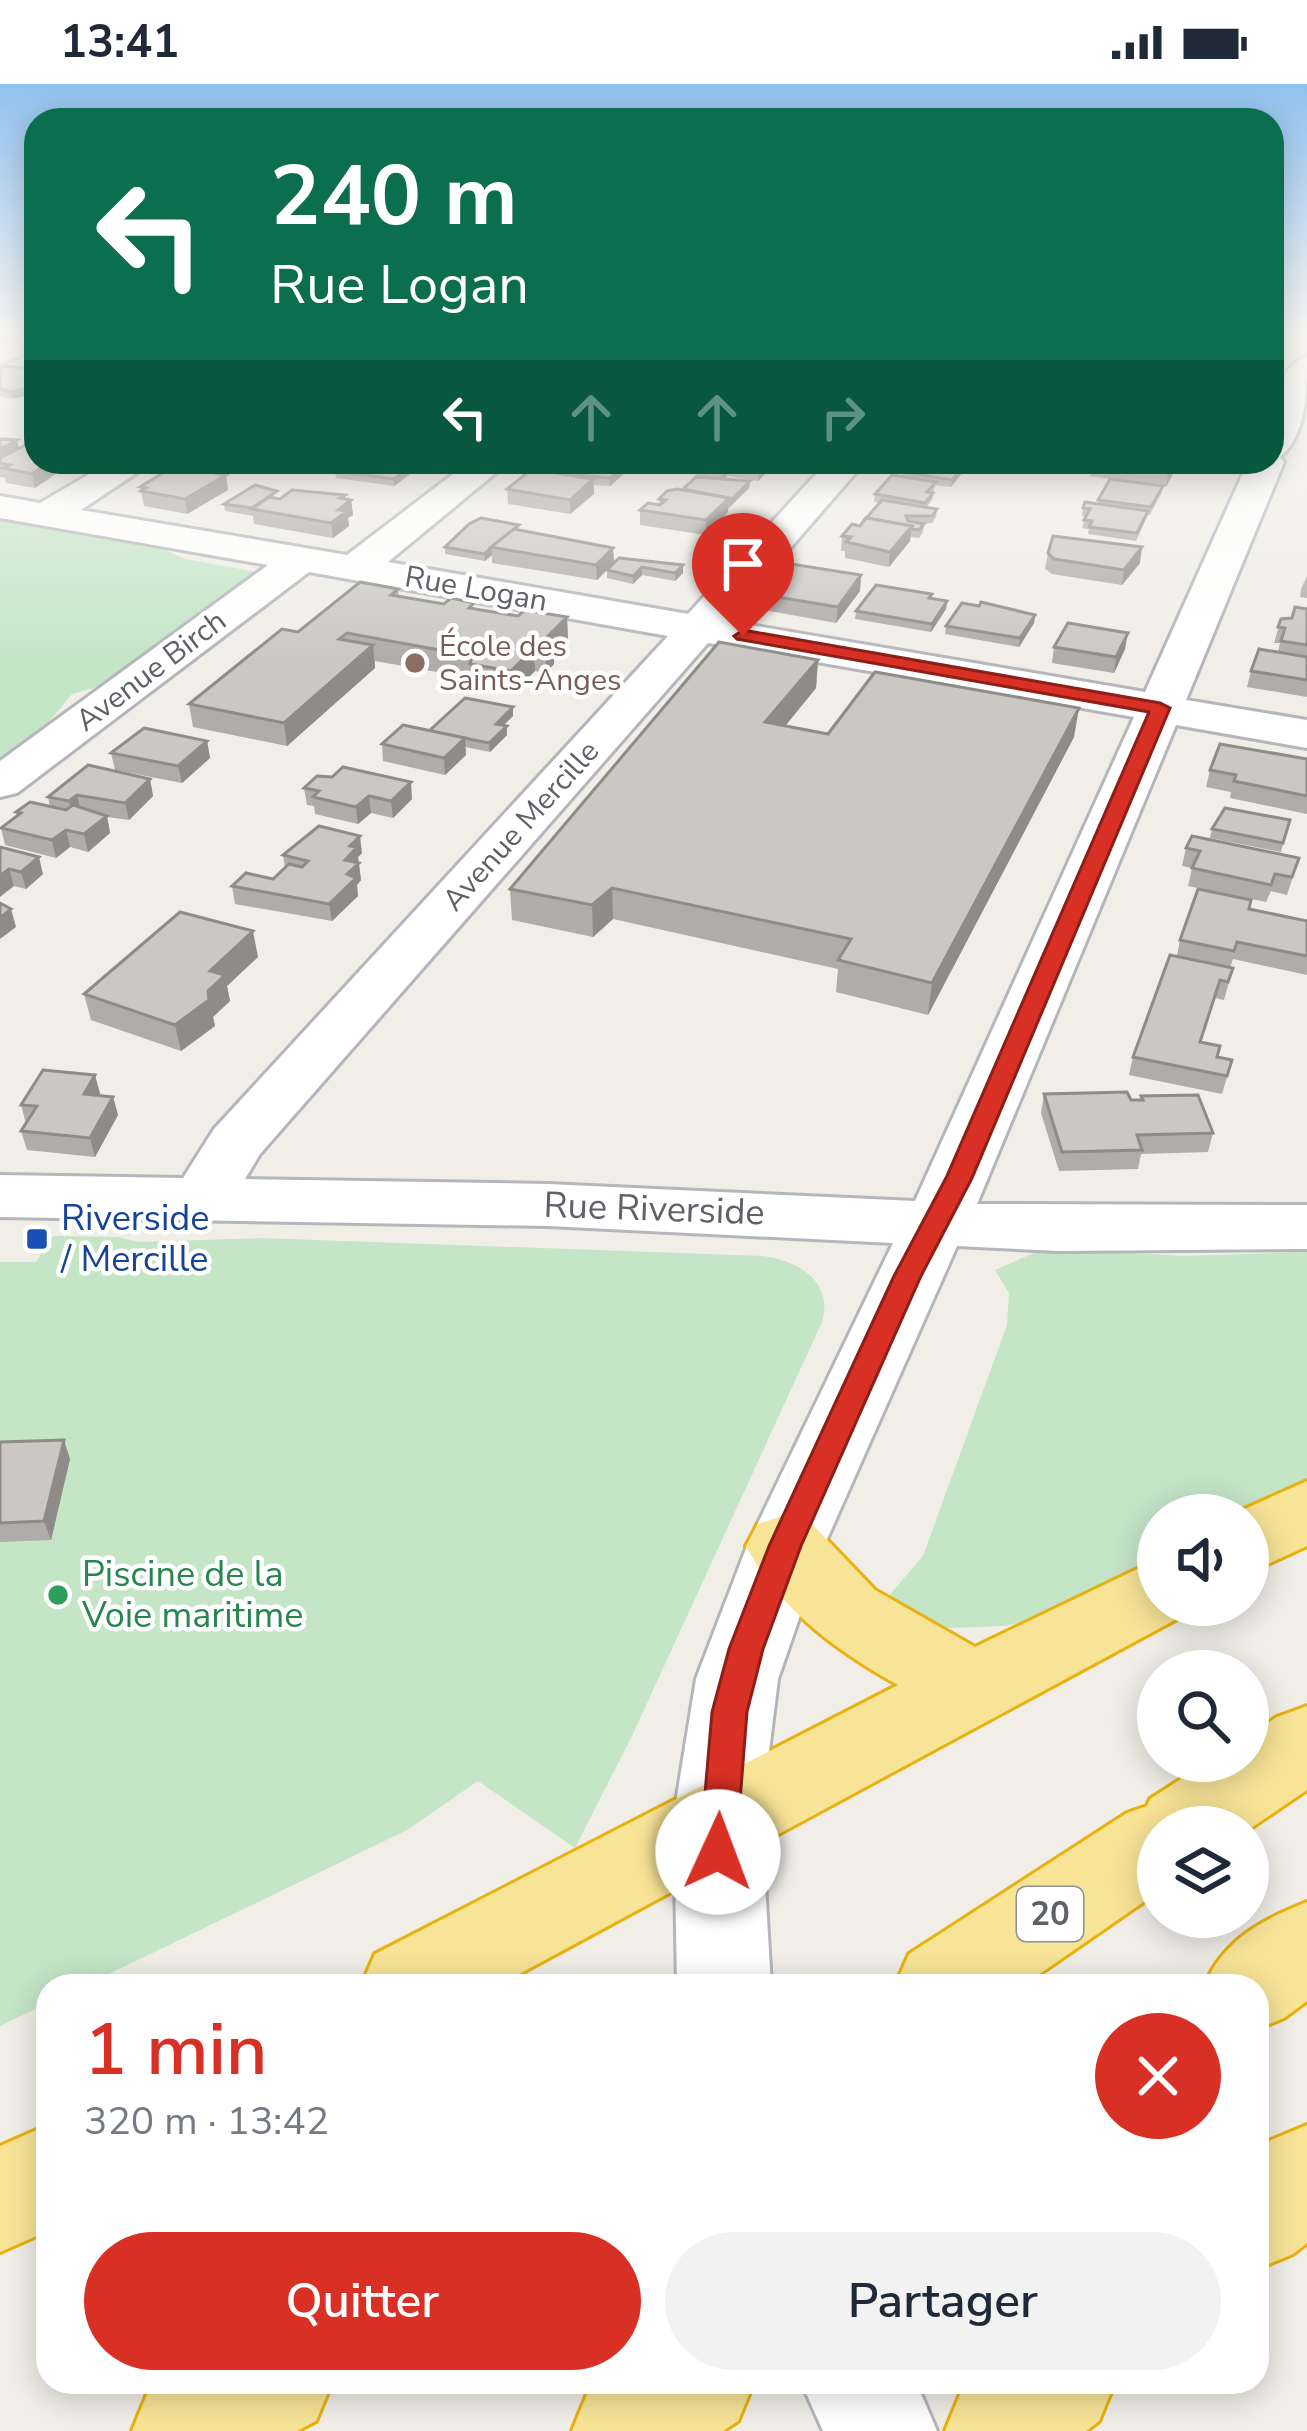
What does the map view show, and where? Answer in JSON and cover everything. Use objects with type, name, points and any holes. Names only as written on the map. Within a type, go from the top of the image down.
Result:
[{"type":"highway","points":[[1269,1531],[1307,1511]]},
{"type":"highway","points":[[785,1546],[847,1613],[976,1688]]},
{"type":"highway","points":[[431,1974],[1137,1602]]},
{"type":"highway","points":[[1212,1806],[1307,1743]]},
{"type":"highway","name":"20","points":[[960,1974],[1137,1856]]},
{"type":"highway","points":[[1268,1974],[1307,1946]]},
{"type":"highway","points":[[1269,2208],[1307,2176]]},
{"type":"highway","points":[[0,2201],[36,2182]]},
{"type":"highway","points":[[188,2431],[256,2394]]},
{"type":"highway","points":[[627,2431],[681,2394]]},
{"type":"highway","points":[[1000,2431],[1045,2394]]},
{"type":"street","points":[[46,515],[115,474]]},
{"type":"street","points":[[356,568],[476,474]]},
{"type":"street","name":"Avenue Mercille","points":[[203,1197],[236,1143],[836,474]]},
{"type":"street","points":[[724,1974],[718,1821],[736,1680],[785,1546],[959,1178],[1261,474]]},
{"type":"street","name":"Rue Logan","points":[[0,507],[1307,734]]},
{"type":"street","name":"Avenue Birch","points":[[0,783],[302,559]]},
{"type":"street","name":"Rue Riverside","points":[[0,1196],[571,1205],[1131,1230],[1307,1227]]},
{"type":"street","points":[[862,2394],[882,2431]]},
{"type":"green space","points":[[0,520],[258,572],[113,682],[72,694],[47,724],[0,758]]},
{"type":"green space","points":[[53,1236],[139,1242],[261,1238],[762,1256],[788,1262],[810,1276],[823,1295],[822,1322],[632,1736],[575,1848],[478,1781],[407,1830],[109,1974],[36,1974],[36,2009],[0,2026],[0,1262],[36,1262]]},
{"type":"green space","points":[[1036,1252],[1185,1256],[1307,1252],[1307,1483],[1269,1503],[1269,1494],[1137,1494],[1137,1571],[1056,1613],[1005,1626],[923,1629],[886,1599],[923,1556],[1007,1325],[1009,1293],[995,1270]]},
{"type":"building","points":[[24,446],[24,472],[3,468],[10,465],[0,463],[0,458]]},
{"type":"building","points":[[161,474],[226,475],[185,499],[141,491],[146,488],[140,487]]},
{"type":"building","points":[[357,474],[401,474],[394,479]]},
{"type":"building","points":[[526,474],[593,479],[570,500],[507,489]]},
{"type":"building","points":[[566,474],[614,474],[610,478]]},
{"type":"building","points":[[915,474],[957,474],[952,480]]},
{"type":"building","points":[[892,475],[936,482],[927,492],[933,493],[925,503],[875,494]]},
{"type":"building","points":[[696,477],[750,481],[730,501],[683,489]]},
{"type":"building","points":[[1110,479],[1163,486],[1151,507],[1098,500]]},
{"type":"building","points":[[255,485],[277,491],[252,508],[224,504]]},
{"type":"building","points":[[292,490],[345,495],[340,498],[351,500],[338,510],[347,511],[331,523],[252,509]]},
{"type":"building","points":[[667,491],[729,498],[706,520],[640,510],[648,503],[660,505]]},
{"type":"building","points":[[882,500],[937,509],[932,516],[906,516],[908,521],[924,524],[919,530],[866,518]]},
{"type":"building","points":[[1085,502],[1148,511],[1137,533],[1089,527],[1092,521],[1084,520],[1090,509],[1083,508]]},
{"type":"building","points":[[481,518],[519,525],[484,554],[445,547],[469,524]]},
{"type":"building","points":[[866,518],[912,526],[890,552],[846,542],[851,537],[842,536],[852,524],[860,526]]},
{"type":"building","points":[[514,529],[613,548],[596,565],[491,547]]},
{"type":"building","points":[[1053,536],[1142,547],[1124,570],[1054,559],[1048,553]]},
{"type":"building","points":[[619,558],[683,565],[675,573],[642,567],[633,576],[607,570]]},
{"type":"building","points":[[791,564],[861,575],[838,607],[765,595]]},
{"type":"building","points":[[360,582],[398,589],[391,595],[444,604],[451,598],[474,603],[469,608],[567,617],[544,640],[554,642],[545,650],[534,648],[511,671],[470,664],[472,656],[347,633],[339,639],[373,645],[284,723],[189,704],[282,629],[298,632]]},
{"type":"building","points":[[876,585],[947,601],[932,624],[856,611]]},
{"type":"building","points":[[981,602],[1035,615],[1020,638],[946,626],[962,603],[979,606]]},
{"type":"building","points":[[1295,607],[1307,609],[1307,645],[1281,641],[1285,628],[1278,627],[1281,619],[1292,618]]},
{"type":"building","points":[[1068,623],[1128,633],[1116,657],[1054,647]]},
{"type":"building","points":[[719,642],[818,660],[765,722],[828,734],[875,672],[1079,708],[932,983],[838,960],[851,939],[612,888],[592,905],[510,889]]},
{"type":"building","points":[[1259,649],[1307,657],[1307,680],[1251,671]]},
{"type":"building","points":[[465,698],[513,707],[496,724],[507,726],[489,743],[429,731]]},
{"type":"building","points":[[403,725],[465,738],[444,758],[382,744]]},
{"type":"building","points":[[144,728],[207,741],[178,766],[111,753]]},
{"type":"building","points":[[1220,744],[1307,759],[1307,796],[1234,781],[1236,775],[1210,770]]},
{"type":"building","points":[[88,765],[150,779],[125,803],[77,795],[69,801],[48,797]]},
{"type":"building","points":[[343,767],[411,782],[391,801],[369,796],[356,807],[313,797],[319,791],[304,788],[317,776],[332,777]]},
{"type":"building","points":[[30,802],[66,810],[73,805],[107,816],[84,834],[66,830],[52,840],[1,828]]},
{"type":"building","points":[[1225,808],[1290,820],[1283,843],[1212,829]]},
{"type":"building","points":[[319,826],[360,836],[345,860],[359,863],[347,874],[356,878],[329,904],[232,886],[246,873],[273,879],[289,864],[302,867],[308,861],[283,855]]},
{"type":"building","points":[[1192,836],[1299,858],[1292,877],[1275,874],[1271,885],[1192,868],[1200,851],[1186,848]]},
{"type":"building","points":[[0,847],[39,857],[21,872],[9,869],[0,876]]},
{"type":"building","points":[[1198,889],[1251,900],[1249,909],[1307,921],[1307,956],[1237,942],[1234,951],[1180,940]]},
{"type":"building","points":[[180,912],[253,931],[210,971],[225,975],[208,991],[209,1000],[175,1025],[84,994]]},
{"type":"building","points":[[1170,955],[1233,968],[1228,982],[1220,980],[1200,1042],[1220,1046],[1217,1057],[1232,1060],[1227,1076],[1133,1057]]},
{"type":"building","points":[[43,1070],[95,1075],[84,1094],[113,1097],[90,1138],[21,1131],[37,1106],[21,1105]]},
{"type":"building","points":[[1127,1092],[1131,1100],[1198,1095],[1213,1133],[1137,1135],[1142,1150],[1062,1152],[1044,1094]]},
{"type":"building","points":[[64,1440],[44,1521],[0,1523],[0,1442]]},
{"type":"place","name":"École des Saints-Anges","points":[[415,663]]},
{"type":"place","name":"Riverside / Mercille","points":[[37,1239]]},
{"type":"place","name":"Piscine de la Voie maritime","points":[[58,1595]]},
{"type":"route","points":[[718,1852],[724,1750],[736,1680],[785,1546],[908,1276],[959,1178],[1160,708],[743,636]]}]
